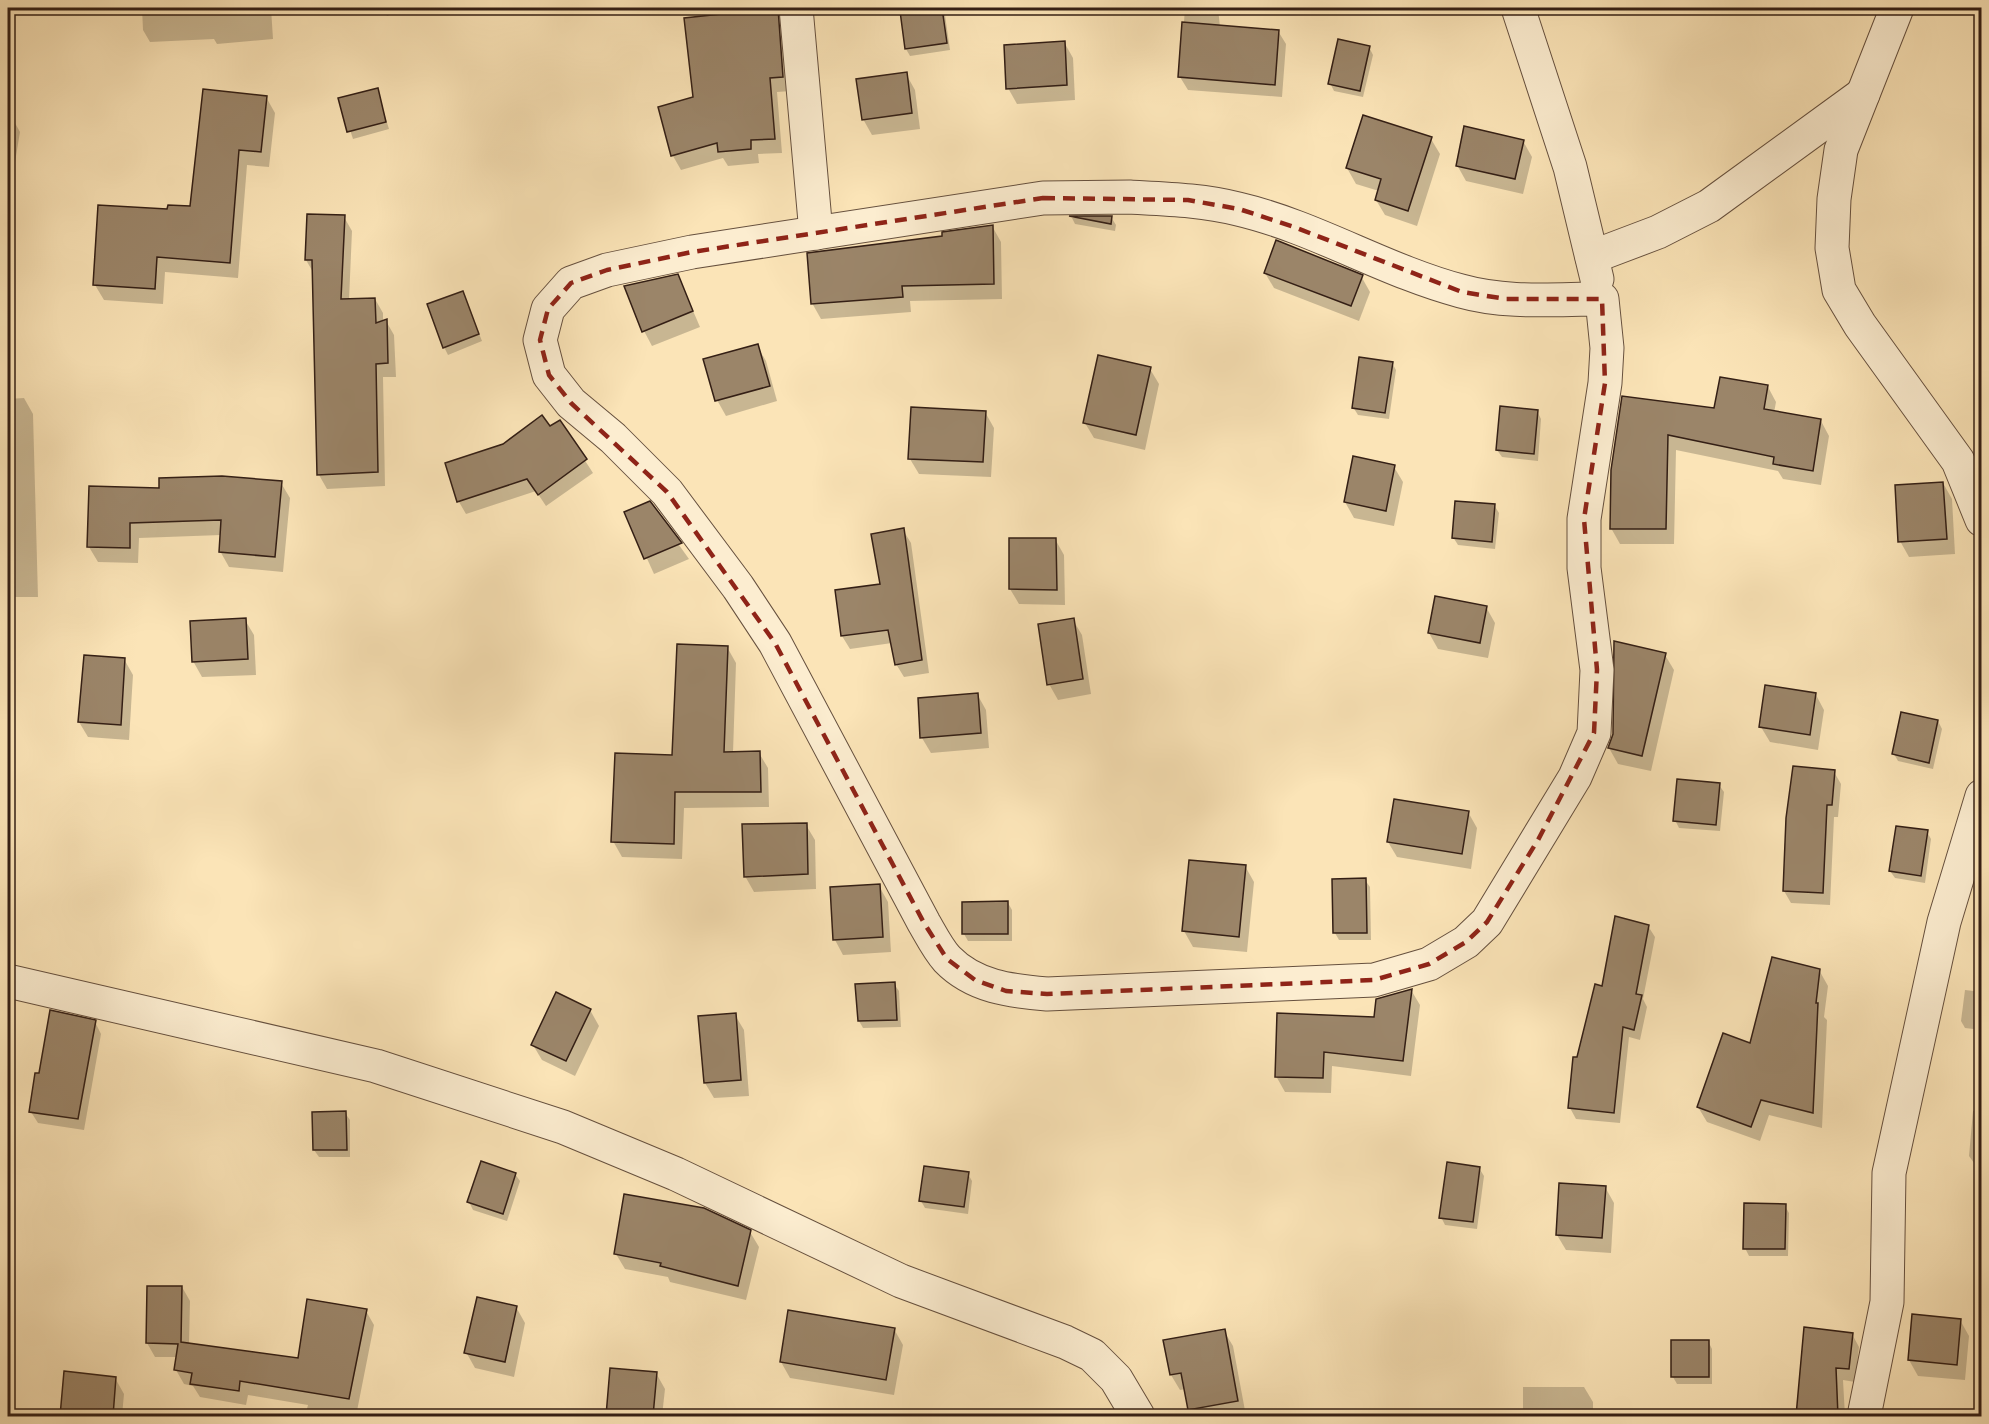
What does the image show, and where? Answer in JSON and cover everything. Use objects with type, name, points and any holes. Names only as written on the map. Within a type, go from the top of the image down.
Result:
[{"type":"street","points":[[796,8],[816,233]]},
{"type":"street","points":[[1518,8],[1570,166],[1602,299],[1607,348],[1605,383],[1584,519],[1584,568],[1597,670],[1594,733],[1575,777],[1487,922],[1466,942],[1429,964],[1374,980],[1047,994],[1006,991],[975,980],[947,959],[924,924],[776,644],[738,587],[667,492],[613,438],[572,404],[549,375],[540,339],[548,309],[571,283],[607,270],[693,252],[1043,198],[1130,197],[1188,200],[1239,209],[1283,223],[1462,292],[1506,299],[1602,299]]},
{"type":"street","points":[[1897,8],[1841,150],[1834,199],[1832,248],[1839,290],[1860,325],[1958,461],[1982,520]]},
{"type":"street","points":[[1592,257],[1658,231],[1710,206],[1863,94]]},
{"type":"street","points":[[1864,1416],[1887,1302],[1889,1173],[1944,922],[1982,796]]},
{"type":"street","points":[[8,981],[376,1066],[563,1127],[676,1174],[901,1281],[1083,1351],[1092,1356],[1116,1379],[1138,1416]]},
{"type":"highlighted area","points":[[1043,198],[1188,200],[1239,209],[1294,227],[1462,292],[1506,299],[1602,299],[1605,383],[1584,519],[1597,670],[1594,733],[1538,840],[1487,922],[1466,942],[1429,964],[1374,980],[1047,994],[1006,991],[975,980],[947,959],[924,923],[775,643],[667,492],[571,403],[549,375],[540,340],[548,309],[571,283],[607,270],[692,252]]},
{"type":"building","points":[[778,8],[783,77],[770,78],[775,139],[751,140],[751,149],[718,152],[717,143],[671,156],[658,107],[693,97],[684,18]]},
{"type":"building","points":[[942,8],[947,43],[905,49],[900,11]]},
{"type":"building","points":[[1182,22],[1279,30],[1275,85],[1178,77]]},
{"type":"building","points":[[1338,39],[1370,46],[1360,91],[1328,84]]},
{"type":"building","points":[[1065,41],[1067,85],[1006,89],[1004,45]]},
{"type":"building","points":[[907,72],[912,113],[862,120],[856,79]]},
{"type":"building","points":[[378,88],[386,122],[347,132],[338,98]]},
{"type":"building","points":[[203,89],[267,96],[261,152],[239,150],[230,263],[157,257],[155,289],[93,285],[98,205],[167,209],[168,205],[190,206]]},
{"type":"building","points":[[1363,115],[1432,137],[1408,211],[1375,200],[1381,179],[1346,168]]},
{"type":"building","points":[[1464,126],[1524,140],[1515,179],[1456,166]]},
{"type":"building","points":[[307,214],[345,215],[341,299],[375,298],[376,323],[387,319],[388,363],[376,364],[378,472],[317,475],[312,260],[305,260]]},
{"type":"building","points":[[1069,216],[1112,216],[1111,224]]},
{"type":"building","points":[[993,225],[994,284],[902,286],[903,297],[811,304],[807,253],[942,236],[942,232]]},
{"type":"building","points":[[1276,240],[1363,275],[1351,306],[1264,273]]},
{"type":"building","points":[[678,274],[693,311],[642,332],[624,286]]},
{"type":"building","points":[[463,291],[479,334],[443,348],[427,304]]},
{"type":"building","points":[[758,344],[770,386],[715,401],[703,359]]},
{"type":"building","points":[[1098,355],[1151,367],[1136,435],[1083,423]]},
{"type":"building","points":[[1359,357],[1393,362],[1385,413],[1352,408]]},
{"type":"building","points":[[1720,377],[1768,385],[1764,409],[1821,419],[1813,471],[1773,464],[1774,457],[1668,435],[1666,529],[1610,529],[1611,470],[1622,396],[1714,408]]},
{"type":"building","points":[[1500,406],[1538,410],[1534,454],[1496,450]]},
{"type":"building","points":[[911,407],[986,411],[983,462],[908,459]]},
{"type":"building","points":[[542,415],[550,426],[560,420],[587,459],[538,495],[527,479],[457,502],[445,463],[503,444]]},
{"type":"building","points":[[1353,456],[1395,465],[1386,511],[1344,502]]},
{"type":"building","points":[[222,476],[282,481],[275,557],[219,552],[221,520],[130,523],[130,548],[87,547],[89,486],[159,488],[159,478]]},
{"type":"building","points":[[1943,482],[1947,539],[1898,542],[1895,485]]},
{"type":"building","points":[[650,501],[682,543],[644,559],[624,512]]},
{"type":"building","points":[[1455,501],[1495,504],[1492,542],[1452,538]]},
{"type":"building","points":[[904,528],[922,660],[895,665],[888,630],[841,636],[835,590],[880,584],[871,534]]},
{"type":"building","points":[[1009,538],[1056,538],[1057,590],[1009,589]]},
{"type":"building","points":[[1435,596],[1487,606],[1480,643],[1428,633]]},
{"type":"building","points":[[246,618],[248,659],[192,662],[190,621]]},
{"type":"building","points":[[1074,618],[1083,679],[1047,685],[1038,624]]},
{"type":"building","points":[[1614,641],[1666,653],[1642,756],[1608,748],[1613,734]]},
{"type":"building","points":[[677,644],[728,646],[724,752],[760,751],[761,792],[675,792],[674,844],[611,842],[615,753],[672,755]]},
{"type":"building","points":[[84,655],[125,658],[121,725],[78,722]]},
{"type":"building","points":[[1765,685],[1816,693],[1810,735],[1759,727]]},
{"type":"building","points":[[978,693],[981,733],[920,738],[918,698]]},
{"type":"building","points":[[1901,712],[1938,720],[1929,763],[1892,754]]},
{"type":"building","points":[[1793,766],[1835,770],[1832,805],[1827,805],[1823,893],[1783,891],[1786,818]]},
{"type":"building","points":[[1677,779],[1720,783],[1716,825],[1673,821]]},
{"type":"building","points":[[1394,799],[1469,811],[1462,854],[1387,842]]},
{"type":"building","points":[[807,823],[808,874],[744,877],[742,824]]},
{"type":"building","points":[[1896,826],[1928,830],[1921,876],[1889,871]]},
{"type":"building","points":[[1189,860],[1246,865],[1239,937],[1182,931]]},
{"type":"building","points":[[1366,878],[1367,933],[1333,933],[1332,879]]},
{"type":"building","points":[[880,884],[883,937],[833,940],[830,887]]},
{"type":"building","points":[[1008,901],[1008,934],[962,934],[962,902]]},
{"type":"building","points":[[1615,916],[1649,925],[1636,994],[1642,995],[1634,1030],[1623,1027],[1614,1113],[1568,1108],[1573,1057],[1577,1057],[1595,984],[1602,986]]},
{"type":"building","points":[[1772,957],[1820,969],[1816,1003],[1818,1003],[1813,1113],[1761,1100],[1751,1127],[1697,1107],[1723,1033],[1750,1043]]},
{"type":"building","points":[[895,982],[897,1020],[858,1021],[855,984]]},
{"type":"building","points":[[1412,989],[1403,1061],[1324,1052],[1323,1078],[1275,1077],[1277,1013],[1374,1017],[1376,999]]},
{"type":"building","points":[[556,992],[591,1009],[566,1061],[531,1045]]},
{"type":"building","points":[[50,1010],[96,1020],[78,1119],[29,1112],[35,1073],[39,1073]]},
{"type":"building","points":[[736,1013],[741,1080],[704,1083],[698,1016]]},
{"type":"building","points":[[346,1111],[347,1150],[313,1150],[312,1112]]},
{"type":"building","points":[[481,1161],[516,1173],[503,1214],[467,1202]]},
{"type":"building","points":[[1447,1162],[1480,1167],[1473,1222],[1439,1218]]},
{"type":"building","points":[[924,1166],[969,1172],[964,1207],[919,1201]]},
{"type":"building","points":[[1559,1183],[1606,1186],[1602,1238],[1556,1235]]},
{"type":"building","points":[[624,1194],[704,1208],[751,1230],[738,1286],[660,1266],[661,1263],[614,1254]]},
{"type":"building","points":[[1744,1203],[1786,1204],[1785,1249],[1743,1249]]},
{"type":"building","points":[[147,1286],[182,1286],[181,1342],[298,1358],[307,1299],[367,1309],[349,1399],[240,1381],[239,1391],[190,1384],[192,1373],[174,1370],[178,1344],[146,1343]]},
{"type":"building","points":[[477,1297],[517,1306],[505,1362],[464,1353]]},
{"type":"building","points":[[788,1310],[895,1328],[886,1380],[780,1362]]},
{"type":"building","points":[[1912,1314],[1961,1319],[1957,1365],[1908,1360]]},
{"type":"building","points":[[1804,1327],[1853,1333],[1849,1369],[1836,1368],[1838,1416],[1796,1416]]},
{"type":"building","points":[[1225,1329],[1238,1401],[1188,1410],[1181,1373],[1170,1375],[1163,1340]]},
{"type":"building","points":[[1671,1340],[1709,1340],[1709,1377],[1671,1377]]},
{"type":"building","points":[[610,1368],[657,1372],[653,1416],[606,1416]]},
{"type":"building","points":[[64,1371],[116,1377],[113,1416],[60,1416]]}]
